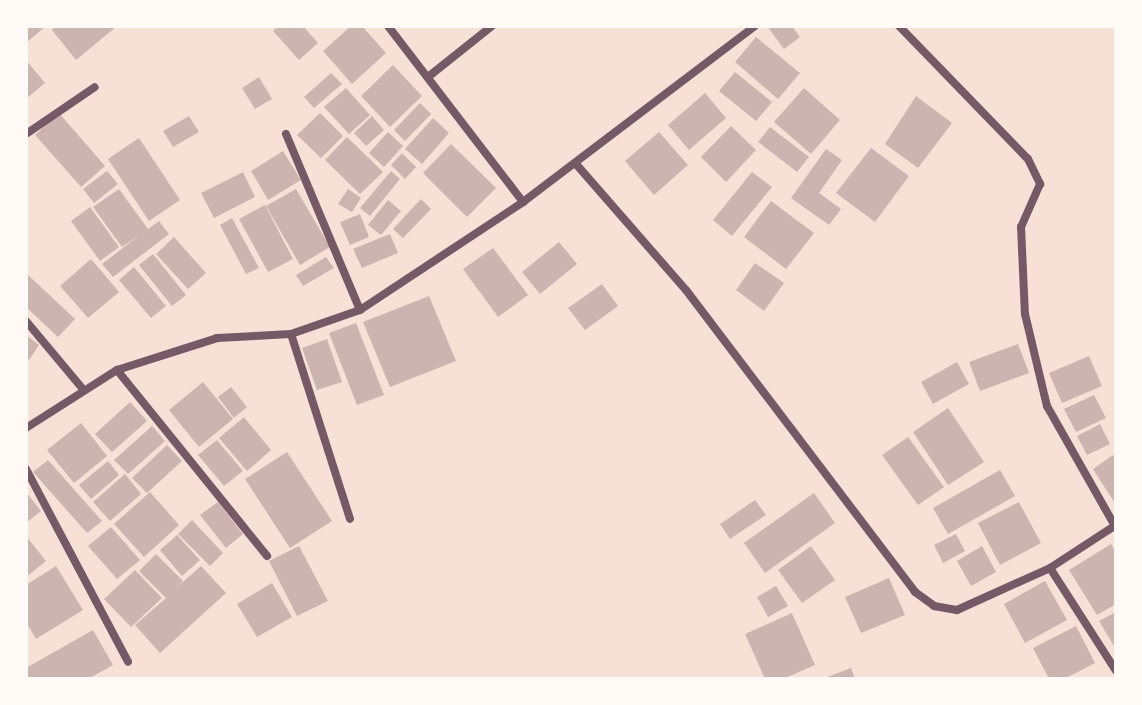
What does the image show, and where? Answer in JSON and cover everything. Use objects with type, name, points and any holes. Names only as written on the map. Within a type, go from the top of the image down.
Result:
[{"type":"street","points":[[388,26],[523,202]]},
{"type":"street","points":[[428,77],[492,26]]},
{"type":"street","points":[[26,428],[82,388],[117,370],[217,338],[291,334],[360,310],[576,164],[755,26]]},
{"type":"street","points":[[576,164],[686,290],[915,592],[934,606],[957,610],[1050,568],[1115,526],[1047,406],[1025,314],[1021,227],[1040,184],[1028,159],[899,26]]},
{"type":"street","points":[[26,134],[95,87]]},
{"type":"street","points":[[286,134],[360,310]]},
{"type":"street","points":[[26,321],[82,388]]},
{"type":"street","points":[[291,334],[350,519]]},
{"type":"street","points":[[117,370],[267,556]]},
{"type":"street","points":[[26,469],[128,662]]},
{"type":"street","points":[[1050,568],[1116,671]]},
{"type":"building","points":[[26,26],[46,26],[26,43]]},
{"type":"building","points":[[56,26],[117,26],[76,60],[52,30]]},
{"type":"building","points":[[279,26],[303,26],[318,43],[299,60],[273,31]]},
{"type":"building","points":[[351,26],[362,26],[386,53],[352,84],[323,51]]},
{"type":"building","points":[[767,26],[792,26],[800,37],[784,49]]},
{"type":"building","points":[[756,37],[800,73],[778,99],[735,62]]},
{"type":"building","points":[[26,60],[45,83],[26,99]]},
{"type":"building","points":[[393,65],[422,96],[390,127],[361,96]]},
{"type":"building","points":[[735,72],[772,102],[756,121],[719,91]]},
{"type":"building","points":[[331,73],[342,84],[314,108],[304,97]]},
{"type":"building","points":[[259,77],[272,99],[255,109],[242,88]]},
{"type":"building","points":[[346,88],[370,115],[349,134],[324,107]]},
{"type":"building","points":[[804,88],[840,120],[811,154],[774,122]]},
{"type":"building","points":[[705,93],[726,118],[689,150],[668,125]]},
{"type":"building","points":[[916,96],[952,123],[918,168],[885,144]]},
{"type":"building","points":[[420,103],[431,114],[405,141],[394,130]]},
{"type":"building","points":[[59,113],[105,166],[81,187],[35,135]]},
{"type":"building","points":[[320,113],[343,136],[321,158],[297,135]]},
{"type":"building","points":[[189,116],[199,132],[173,147],[163,131]]},
{"type":"building","points":[[372,116],[384,130],[366,146],[354,133]]},
{"type":"building","points":[[433,118],[449,133],[422,164],[405,149]]},
{"type":"building","points":[[731,126],[756,150],[726,182],[701,157]]},
{"type":"building","points":[[770,127],[809,157],[797,172],[758,142]]},
{"type":"building","points":[[388,132],[403,146],[384,167],[369,153]]},
{"type":"building","points":[[659,132],[688,165],[654,195],[625,161]]},
{"type":"building","points":[[347,137],[383,172],[360,194],[325,160]]},
{"type":"building","points":[[139,138],[180,200],[149,221],[108,159]]},
{"type":"building","points":[[451,144],[496,188],[467,217],[423,173]]},
{"type":"building","points":[[871,148],[909,176],[875,222],[836,193]]},
{"type":"building","points":[[826,149],[842,160],[819,193],[841,209],[829,225],[791,198]]},
{"type":"building","points":[[283,151],[301,180],[268,200],[251,171]]},
{"type":"building","points":[[402,153],[416,167],[405,179],[391,165]]},
{"type":"building","points":[[107,171],[118,184],[94,203],[83,189]]},
{"type":"building","points":[[391,171],[400,179],[370,216],[360,208]]},
{"type":"building","points":[[243,172],[255,197],[214,218],[201,193]]},
{"type":"building","points":[[752,172],[772,187],[732,236],[713,220]]},
{"type":"building","points":[[119,189],[148,229],[159,221],[169,234],[113,277],[102,264],[141,234],[122,247],[93,207]]},
{"type":"building","points":[[296,189],[330,247],[300,265],[266,206]]},
{"type":"building","points":[[348,189],[361,198],[352,212],[338,204]]},
{"type":"building","points":[[421,199],[431,209],[403,238],[393,229]]},
{"type":"building","points":[[388,200],[401,211],[381,235],[368,225]]},
{"type":"building","points":[[771,201],[814,233],[786,269],[744,237]]},
{"type":"building","points":[[265,205],[293,259],[268,272],[239,219]]},
{"type":"building","points":[[90,207],[119,247],[100,261],[71,221]]},
{"type":"building","points":[[360,214],[369,237],[350,245],[340,222]]},
{"type":"building","points":[[232,218],[259,268],[246,274],[220,225]]},
{"type":"building","points":[[390,234],[398,253],[362,268],[353,249]]},
{"type":"building","points":[[174,237],[206,273],[188,289],[156,254]]},
{"type":"building","points":[[559,242],[577,264],[540,294],[522,272]]},
{"type":"building","points":[[493,248],[528,295],[498,317],[463,269]]},
{"type":"building","points":[[153,254],[186,295],[172,306],[139,265]]},
{"type":"building","points":[[326,257],[334,268],[303,286],[296,275]]},
{"type":"building","points":[[91,259],[119,292],[88,318],[60,286]]},
{"type":"building","points":[[755,263],[784,283],[764,311],[736,290]]},
{"type":"building","points":[[134,267],[166,306],[151,318],[119,280]]},
{"type":"building","points":[[26,273],[75,319],[58,337],[26,307]]},
{"type":"building","points":[[602,284],[618,306],[585,330],[568,308]]},
{"type":"building","points":[[429,296],[456,361],[390,387],[363,322]]},
{"type":"building","points":[[356,323],[384,395],[357,405],[329,333]]},
{"type":"building","points":[[26,335],[39,345],[29,360],[26,358]]},
{"type":"building","points":[[327,339],[342,382],[317,390],[302,348]]},
{"type":"building","points":[[1018,344],[1029,373],[980,391],[969,362]]},
{"type":"building","points":[[1089,356],[1102,386],[1062,403],[1049,373]]},
{"type":"building","points":[[957,362],[969,384],[933,404],[921,382]]},
{"type":"building","points":[[203,382],[233,419],[199,447],[169,410]]},
{"type":"building","points":[[231,387],[247,407],[234,418],[218,397]]},
{"type":"building","points":[[1094,395],[1106,418],[1076,432],[1064,409]]},
{"type":"building","points":[[130,402],[147,421],[112,452],[95,434]]},
{"type":"building","points":[[948,408],[984,462],[948,485],[913,432]]},
{"type":"building","points":[[244,417],[271,450],[247,471],[219,438]]},
{"type":"building","points":[[81,423],[107,456],[74,483],[47,450]]},
{"type":"building","points":[[1100,424],[1110,444],[1087,455],[1077,436]]},
{"type":"building","points":[[152,426],[165,441],[128,474],[114,460]]},
{"type":"building","points":[[908,437],[944,487],[918,505],[882,455]]},
{"type":"building","points":[[217,440],[243,471],[224,486],[198,455]]},
{"type":"building","points":[[167,445],[182,461],[147,493],[132,478]]},
{"type":"building","points":[[287,452],[332,521],[290,548],[245,479]]},
{"type":"building","points":[[1113,455],[1116,461],[1116,505],[1093,469]]},
{"type":"building","points":[[48,460],[102,521],[87,533],[33,472]]},
{"type":"building","points":[[108,461],[119,475],[91,499],[79,485]]},
{"type":"building","points":[[1000,470],[1015,496],[948,534],[933,508]]},
{"type":"building","points":[[125,474],[141,494],[110,521],[93,502]]},
{"type":"building","points":[[26,492],[41,511],[26,523]]},
{"type":"building","points":[[150,492],[179,525],[144,557],[114,524]]},
{"type":"building","points":[[814,493],[835,523],[765,573],[744,543]]},
{"type":"building","points":[[755,500],[766,515],[730,539],[720,524]]},
{"type":"building","points":[[218,502],[243,534],[226,548],[200,515]]},
{"type":"building","points":[[1019,502],[1041,543],[1000,565],[978,523]]},
{"type":"building","points":[[192,520],[223,553],[210,566],[178,534]]},
{"type":"building","points":[[111,527],[140,560],[117,579],[88,546]]},
{"type":"building","points":[[956,534],[965,551],[943,563],[934,545]]},
{"type":"building","points":[[177,535],[200,560],[182,576],[160,550]]},
{"type":"building","points":[[26,536],[46,561],[26,577]]},
{"type":"building","points":[[1111,544],[1116,553],[1116,604],[1097,615],[1069,570]]},
{"type":"building","points":[[299,546],[328,601],[297,616],[269,561]]},
{"type":"building","points":[[811,546],[835,580],[802,603],[778,570]]},
{"type":"building","points":[[982,546],[996,572],[971,586],[957,561]]},
{"type":"building","points":[[156,554],[183,581],[176,588],[201,566],[226,593],[160,653],[135,625],[166,598],[139,571]]},
{"type":"building","points":[[56,566],[83,610],[36,639],[26,622],[26,585]]},
{"type":"building","points":[[135,570],[162,598],[131,627],[104,599]]},
{"type":"building","points":[[889,578],[905,615],[861,633],[845,597]]},
{"type":"building","points":[[1045,581],[1067,620],[1025,643],[1004,604]]},
{"type":"building","points":[[272,583],[292,617],[257,637],[237,604]]},
{"type":"building","points":[[776,586],[788,606],[768,617],[757,597]]},
{"type":"building","points":[[1116,612],[1116,644],[1114,646],[1099,621]]},
{"type":"building","points":[[792,613],[815,665],[783,679],[765,679],[745,634]]},
{"type":"building","points":[[1076,626],[1095,663],[1064,679],[1049,679],[1033,648]]},
{"type":"building","points":[[93,630],[113,665],[88,679],[26,679],[26,668]]},
{"type":"building","points":[[851,668],[855,679],[822,679]]}]
